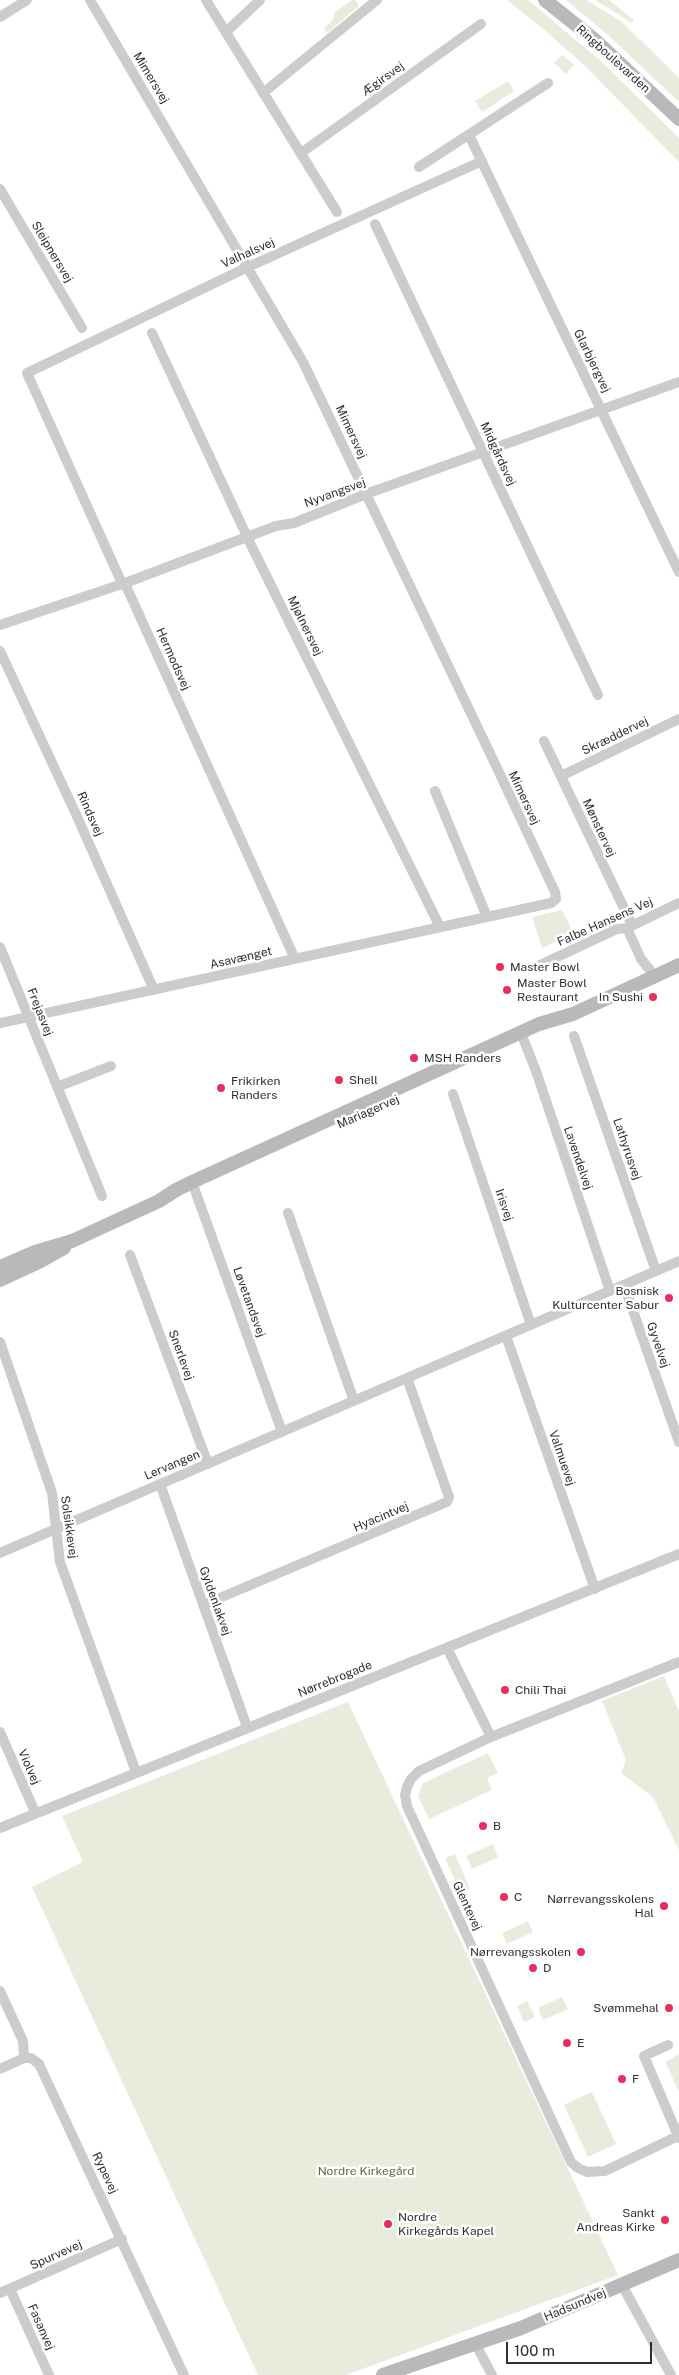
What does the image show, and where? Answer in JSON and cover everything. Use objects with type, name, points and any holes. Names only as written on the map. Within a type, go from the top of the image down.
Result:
[{"type":"street","points":[[0,16],[27,0]]},
{"type":"street","name":"Mimersvej","points":[[90,0],[303,362],[555,892]]},
{"type":"street","points":[[206,0],[337,212]]},
{"type":"street","points":[[226,32],[260,0]]},
{"type":"street","points":[[263,93],[376,0]]},
{"type":"street","name":"Ringboulevarden","points":[[545,0],[596,41],[679,119]]},
{"type":"street","name":"Ægirsvej","points":[[301,153],[480,24]]},
{"type":"street","points":[[419,167],[548,83]]},
{"type":"street","points":[[469,135],[482,161]]},
{"type":"street","name":"Valhalsvej","points":[[27,373],[248,267],[482,161]]},
{"type":"street","name":"Glarbjergvej","points":[[482,161],[678,567]]},
{"type":"street","name":"Sleipnersvej","points":[[0,189],[82,328]]},
{"type":"street","name":"Midgårdsvej","points":[[375,224],[598,695]]},
{"type":"street","name":"Mjølnersvej","points":[[152,333],[248,538],[440,927]]},
{"type":"street","name":"Hermodsvej","points":[[27,373],[120,580],[125,583],[295,959]]},
{"type":"street","name":"Nyvangsvej","points":[[0,625],[125,583],[679,382]]},
{"type":"street","name":"Rindsvej","points":[[0,651],[75,812],[154,990]]},
{"type":"street","name":"Skræddervej","points":[[561,776],[679,719]]},
{"type":"street","name":"Mønstervej","points":[[544,741],[629,927],[641,959],[650,970]]},
{"type":"street","points":[[435,791],[487,916]]},
{"type":"street","name":"Asavænget","points":[[0,1023],[551,903],[556,899],[555,892]]},
{"type":"street","name":"Falbe Hansens Vej","points":[[540,965],[617,929],[629,927],[679,902]]},
{"type":"street","name":"Frejasvej","points":[[0,947],[102,1196]]},
{"type":"street","name":"Mariagervej","points":[[0,1280],[39,1262],[72,1241],[159,1201],[178,1197],[194,1186],[523,1037],[562,1023],[573,1014],[676,967]]},
{"type":"street","name":"Lathyrusvej","points":[[574,1036],[656,1271]]},
{"type":"street","name":"Lavendelvej","points":[[523,1037],[610,1291]]},
{"type":"street","points":[[57,1087],[110,1066]]},
{"type":"street","name":"Irisvej","points":[[453,1094],[532,1325]]},
{"type":"street","name":"Løvetandsvej","points":[[194,1186],[282,1432]]},
{"type":"street","points":[[288,1213],[354,1401]]},
{"type":"street","name":"Mariagervej","points":[[0,1267],[50,1246],[72,1241]]},
{"type":"street","name":"Snerlevej","points":[[130,1255],[208,1464]]},
{"type":"street","name":"Lervangen","points":[[0,1553],[679,1261]]},
{"type":"street","name":"Gyvelvej","points":[[624,1285],[679,1442]]},
{"type":"street","name":"Valmuevej","points":[[506,1336],[595,1588]]},
{"type":"street","name":"Solsikkevej","points":[[0,1342],[52,1493],[60,1562],[136,1772]]},
{"type":"street","name":"Hyacintvej","points":[[203,1605],[447,1502],[448,1497],[407,1378]]},
{"type":"street","name":"Gyldenlakvej","points":[[160,1484],[247,1727]]},
{"type":"street","name":"Nørrebrogade","points":[[0,1828],[35,1812],[679,1554]]},
{"type":"street","points":[[448,1648],[491,1737]]},
{"type":"street","name":"Glentevej","points":[[668,2045],[644,2056],[679,2137],[605,2171],[587,2172],[578,2168],[571,2162],[407,1806],[405,1795],[411,1779],[419,1771],[491,1737],[679,1662]]},
{"type":"street","name":"Violvej","points":[[0,1732],[35,1812]]},
{"type":"street","points":[[0,1991],[23,2041],[24,2058],[0,2069]]},
{"type":"street","name":"Rypevej","points":[[24,2058],[31,2058],[39,2064],[184,2375]]},
{"type":"street","name":"Spurvevej","points":[[5,2291],[122,2239]]},
{"type":"street","name":"Hadsundvej","points":[[383,2375],[520,2328],[679,2260]]},
{"type":"street","points":[[622,2285],[671,2375]]},
{"type":"street","name":"Fasanvej","points":[[5,2291],[49,2375]]},
{"type":"street","points":[[475,2343],[492,2375]]},
{"type":"green space","points":[[352,0],[355,0],[359,6],[327,33],[324,28],[332,21],[335,12]]},
{"type":"green space","points":[[507,0],[528,0],[602,62],[679,138],[679,162],[584,65]]},
{"type":"green space","points":[[566,0],[586,0],[621,21],[679,78],[679,102],[608,35]]},
{"type":"green space","points":[[595,0],[609,0],[634,20],[632,23]]},
{"type":"green space","points":[[562,55],[574,65],[566,74],[554,63]]},
{"type":"green space","points":[[396,64],[402,73],[369,97],[365,91],[373,85],[377,77]]},
{"type":"green space","points":[[508,81],[514,91],[482,112],[475,101]]},
{"type":"green space","points":[[562,910],[574,934],[542,948],[532,917]]},
{"type":"green space","points":[[664,1676],[679,1712],[679,1850],[653,1797],[621,1773],[626,1760],[602,1701]]},
{"type":"green space","name":"Nordre Kirkegård","points":[[348,1702],[618,2275],[346,2375],[258,2375],[32,1887],[83,1862],[62,1816]]},
{"type":"green space","points":[[488,1753],[498,1773],[487,1778],[492,1790],[429,1819],[418,1796],[423,1783]]},
{"type":"green space","points":[[493,1844],[498,1857],[472,1869],[466,1856]]},
{"type":"green space","points":[[455,1854],[470,1889],[461,1893],[445,1858]]},
{"type":"green space","points":[[528,1921],[533,1932],[507,1944],[502,1933]]},
{"type":"green space","points":[[562,1997],[568,2009],[543,2020],[538,2008]]},
{"type":"green space","points":[[527,2001],[535,2017],[524,2022],[517,2006]]},
{"type":"green space","points":[[679,2054],[679,2092],[665,2062]]},
{"type":"green space","points":[[592,2092],[616,2144],[588,2157],[564,2105]]},
{"type":"place","name":"Master Bowl","points":[[500,967]]},
{"type":"place","name":"Master Bowl Restaurant","points":[[507,990]]},
{"type":"place","name":"In Sushi","points":[[653,997]]},
{"type":"place","name":"MSH Randers","points":[[414,1058]]},
{"type":"place","name":"Shell","points":[[339,1080]]},
{"type":"place","name":"Frikirken Randers","points":[[221,1088]]},
{"type":"place","name":"Bosnisk Kulturcenter Sabur","points":[[669,1298]]},
{"type":"place","name":"Chili Thai","points":[[505,1690]]},
{"type":"place","name":"B","points":[[483,1826]]},
{"type":"place","name":"C","points":[[504,1897]]},
{"type":"place","name":"Nørrevangsskolens Hal","points":[[664,1906]]},
{"type":"place","name":"Nørrevangsskolen","points":[[581,1952]]},
{"type":"place","name":"D","points":[[533,1968]]},
{"type":"place","name":"Svømmehal","points":[[669,2008]]},
{"type":"place","name":"E","points":[[567,2043]]},
{"type":"place","name":"F","points":[[622,2079]]},
{"type":"place","name":"Sankt Andreas Kirke","points":[[665,2220]]},
{"type":"place","name":"Nordre Kirkegårds Kapel","points":[[388,2224]]}]
